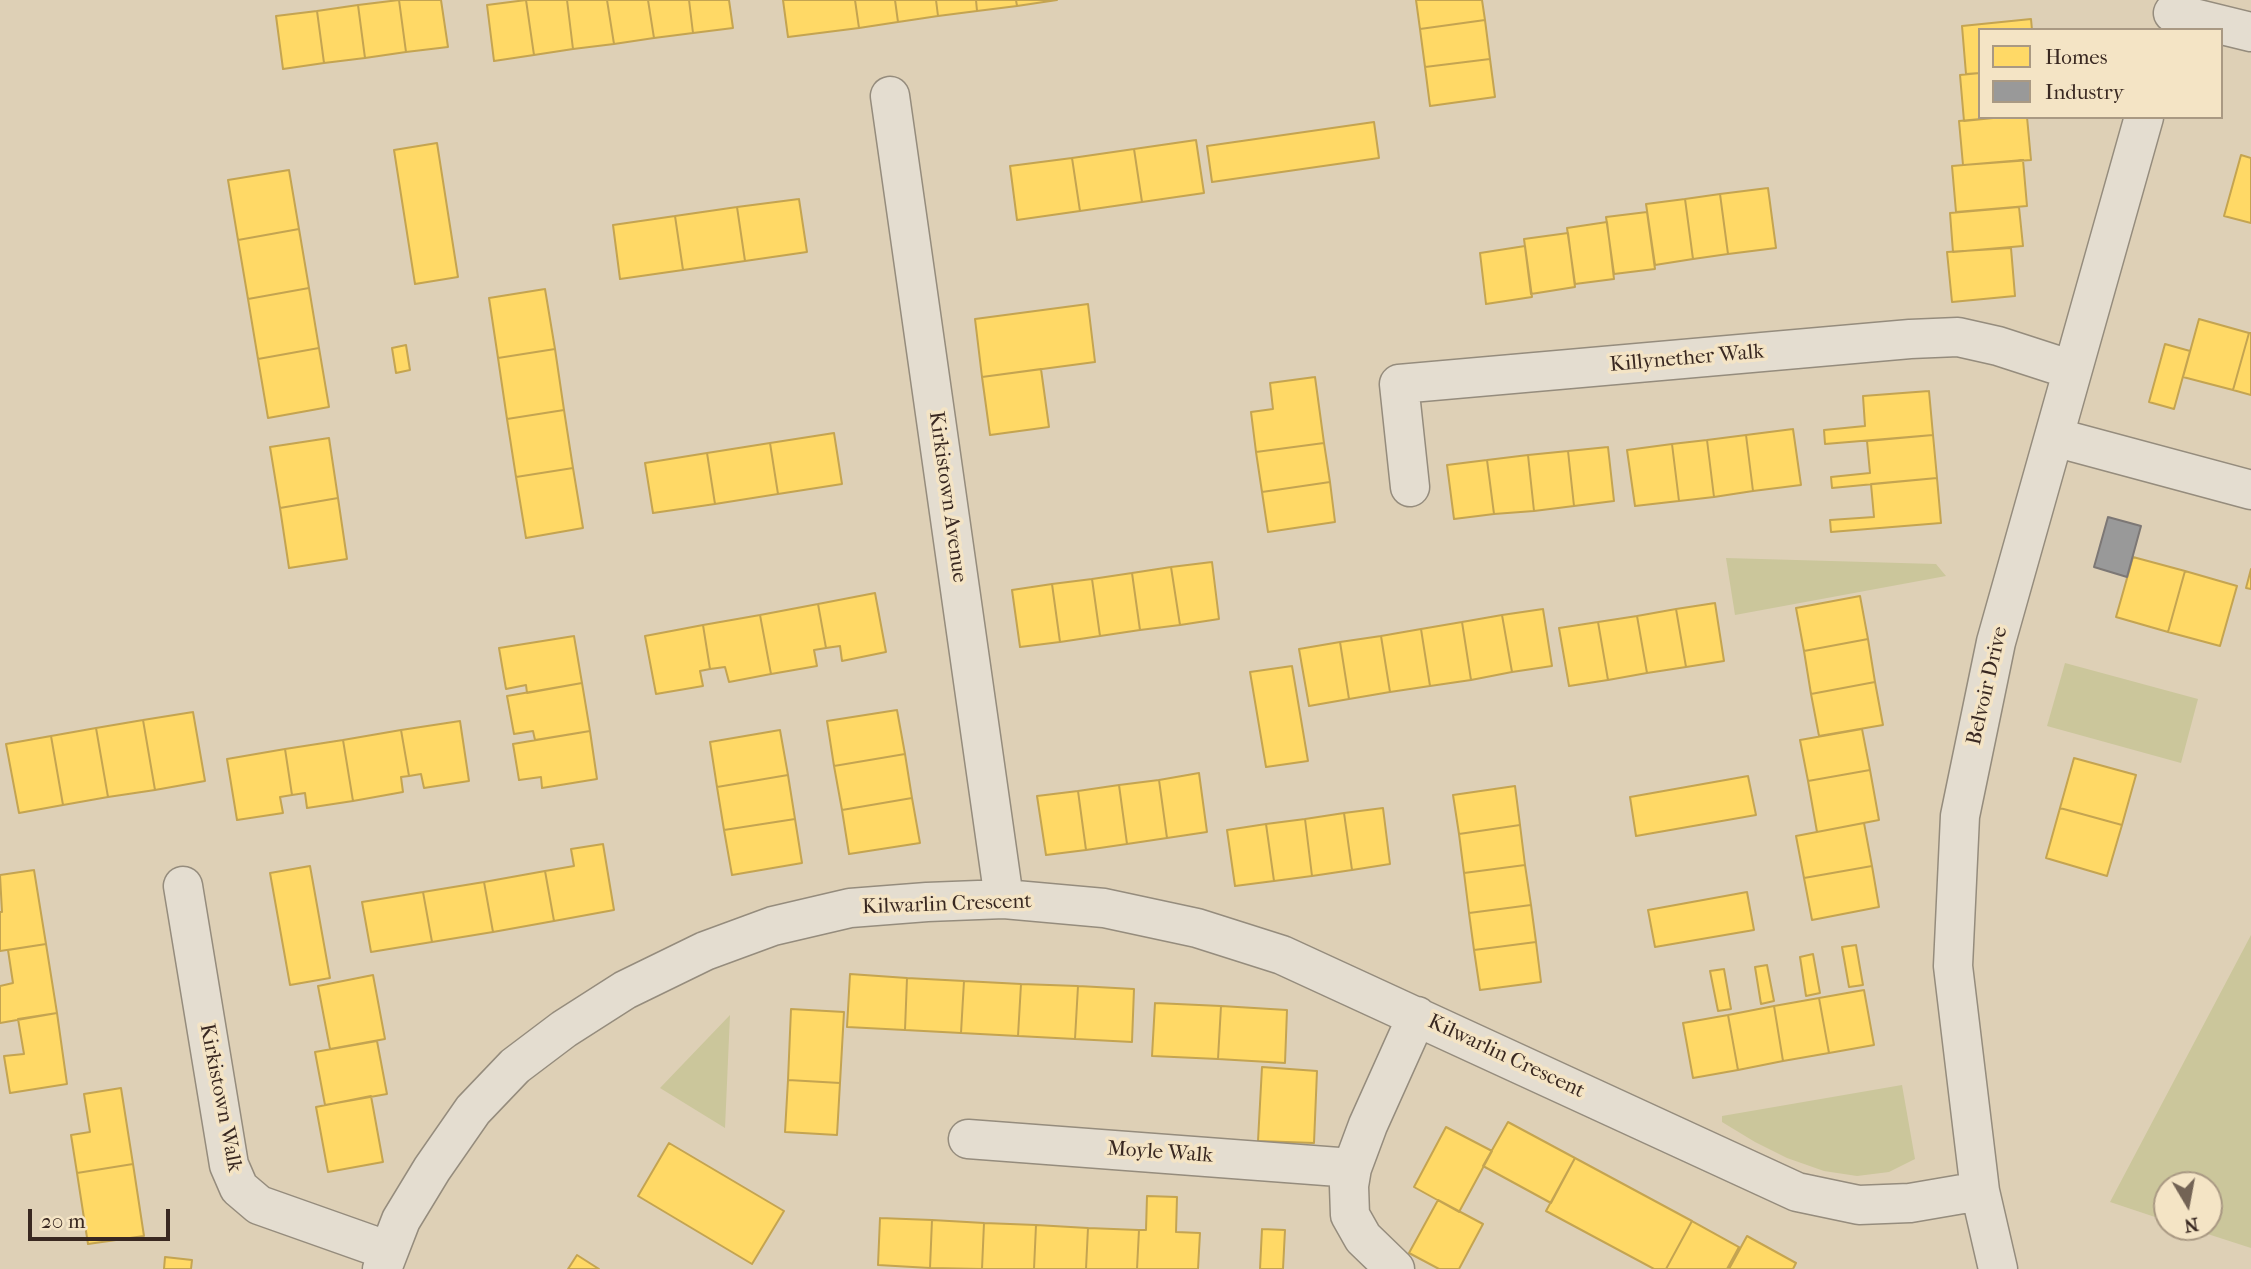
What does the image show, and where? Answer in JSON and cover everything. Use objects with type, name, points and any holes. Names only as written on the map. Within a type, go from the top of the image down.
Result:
[{"type":"street","points":[[2173,14],[2251,32]]},
{"type":"street","name":"Kirkistown Avenue","points":[[890,96],[1004,899]]},
{"type":"street","name":"Belvoir Drive","points":[[1998,1269],[1980,1191],[1953,966],[1960,816],[1996,642],[2143,119]]},
{"type":"street","name":"Killynether Walk","points":[[1409,486],[1399,384],[1897,340],[1958,337],[1998,346],[2072,370]]},
{"type":"street","points":[[2054,437],[2251,490]]},
{"type":"street","name":"Kirkistown Walk","points":[[183,886],[229,1165],[239,1188],[259,1205],[386,1260]]},
{"type":"street","name":"Kilwarlin Crescent","points":[[386,1260],[401,1220],[473,1110],[514,1066],[564,1029],[625,990],[705,951],[773,926],[850,908],[1004,899],[1104,908],[1196,928],[1282,955],[1797,1192],[1859,1205],[1910,1203],[1980,1191]]},
{"type":"street","points":[[1395,1269],[1363,1238],[1350,1215],[1349,1186],[1352,1168],[1367,1125],[1417,1016]]},
{"type":"street","name":"Moyle Walk","points":[[968,1139],[1352,1168]]},
{"type":"shaded area","points":[[1726,558],[1936,564],[1946,576],[1735,615]]},
{"type":"shaded area","points":[[2065,663],[2198,699],[2181,763],[2047,726]]},
{"type":"shaded area","points":[[2251,935],[2251,1248],[2223,1239],[2223,1171],[2153,1171],[2153,1216],[2110,1202]]},
{"type":"shaded area","points":[[730,1015],[725,1128],[660,1088]]},
{"type":"shaded area","points":[[1902,1085],[1915,1159],[1889,1172],[1857,1176],[1824,1171],[1787,1158],[1722,1122],[1722,1116]]},
{"type":"building: Homes","points":[[399,0],[406,52],[365,58],[358,5]]},
{"type":"building: Homes","points":[[399,0],[441,0],[448,47],[406,52]]},
{"type":"building: Homes","points":[[526,0],[534,55],[494,61],[487,5]]},
{"type":"building: Homes","points":[[526,0],[567,0],[573,49],[534,55]]},
{"type":"building: Homes","points":[[567,0],[607,0],[614,44],[573,49]]},
{"type":"building: Homes","points":[[607,0],[648,0],[654,38],[614,44]]},
{"type":"building: Homes","points":[[648,0],[689,0],[693,33],[654,38]]},
{"type":"building: Homes","points":[[689,0],[729,0],[733,28],[693,33]]},
{"type":"building: Homes","points":[[783,0],[855,0],[859,28],[788,37]]},
{"type":"building: Homes","points":[[855,0],[895,0],[898,22],[859,28]]},
{"type":"building: Homes","points":[[895,0],[936,0],[938,16],[898,22]]},
{"type":"building: Homes","points":[[936,0],[976,0],[977,11],[938,16]]},
{"type":"building: Homes","points":[[976,0],[1016,0],[1017,6],[977,11]]},
{"type":"building: Homes","points":[[1016,0],[1057,0],[1017,6]]},
{"type":"building: Homes","points":[[1416,0],[1482,0],[1485,20],[1420,29]]},
{"type":"building: Homes","points":[[358,5],[365,58],[324,63],[317,11]]},
{"type":"building: Homes","points":[[317,11],[324,63],[283,69],[276,16]]},
{"type":"building: Homes","points":[[2031,19],[2032,28],[1978,28],[1978,73],[1966,74],[1962,26]]},
{"type":"building: Homes","points":[[1485,20],[1490,59],[1425,67],[1420,29]]},
{"type":"building: Homes","points":[[1490,59],[1495,97],[1430,106],[1425,67]]},
{"type":"building: Homes","points":[[1978,73],[1978,119],[1984,119],[1964,121],[1960,75]]},
{"type":"building: Homes","points":[[2027,119],[2031,160],[1963,165],[1959,121]]},
{"type":"building: Homes","points":[[1374,122],[1379,158],[1212,182],[1207,146]]},
{"type":"building: Homes","points":[[1196,140],[1204,193],[1142,202],[1134,149]]},
{"type":"building: Homes","points":[[437,143],[458,277],[415,284],[394,150]]},
{"type":"building: Homes","points":[[1134,149],[1142,202],[1080,211],[1072,158]]},
{"type":"building: Homes","points":[[2241,155],[2251,158],[2251,223],[2224,216]]},
{"type":"building: Homes","points":[[1072,158],[1080,211],[1017,220],[1010,166]]},
{"type":"building: Homes","points":[[2023,160],[2027,206],[1956,212],[1952,166]]},
{"type":"building: Homes","points":[[289,170],[299,229],[238,240],[228,180]]},
{"type":"building: Homes","points":[[1768,188],[1776,248],[1728,254],[1720,194]]},
{"type":"building: Homes","points":[[1720,194],[1728,254],[1693,259],[1685,199]]},
{"type":"building: Homes","points":[[799,199],[807,252],[745,261],[737,207]]},
{"type":"building: Homes","points":[[1685,199],[1693,259],[1655,265],[1646,204]]},
{"type":"building: Homes","points":[[737,207],[745,261],[683,270],[675,216]]},
{"type":"building: Homes","points":[[2019,207],[2023,246],[1953,252],[1950,213]]},
{"type":"building: Homes","points":[[1647,212],[1655,269],[1614,274],[1606,217]]},
{"type":"building: Homes","points":[[675,216],[683,270],[620,279],[613,225]]},
{"type":"building: Homes","points":[[1607,222],[1614,279],[1575,284],[1567,228]]},
{"type":"building: Homes","points":[[299,229],[309,288],[248,299],[238,240]]},
{"type":"building: Homes","points":[[1568,233],[1575,287],[1531,294],[1524,239]]},
{"type":"building: Homes","points":[[1525,246],[1532,297],[1486,304],[1480,253]]},
{"type":"building: Homes","points":[[2011,248],[2015,296],[1952,302],[1947,252]]},
{"type":"building: Homes","points":[[309,288],[319,348],[258,359],[248,299]]},
{"type":"building: Homes","points":[[545,289],[555,349],[498,358],[489,298]]},
{"type":"building: Homes","points":[[1088,304],[1095,362],[982,377],[975,319]]},
{"type":"building: Homes","points":[[2199,319],[2249,333],[2233,390],[2183,377]]},
{"type":"building: Homes","points":[[2251,333],[2251,395],[2233,390]]},
{"type":"building: Homes","points":[[2165,344],[2190,351],[2174,409],[2149,402]]},
{"type":"building: Homes","points":[[406,345],[410,370],[396,373],[392,348]]},
{"type":"building: Homes","points":[[319,348],[329,407],[268,418],[258,359]]},
{"type":"building: Homes","points":[[555,349],[564,410],[507,419],[498,358]]},
{"type":"building: Homes","points":[[1041,369],[1049,427],[990,435],[982,377]]},
{"type":"building: Homes","points":[[1315,377],[1324,443],[1256,452],[1251,412],[1273,409],[1270,383]]},
{"type":"building: Homes","points":[[1929,391],[1933,435],[1825,444],[1824,430],[1865,426],[1863,396]]},
{"type":"building: Homes","points":[[564,410],[573,468],[516,477],[507,419]]},
{"type":"building: Homes","points":[[1793,429],[1801,485],[1753,491],[1746,435]]},
{"type":"building: Homes","points":[[834,433],[842,484],[778,494],[770,443]]},
{"type":"building: Homes","points":[[1746,435],[1753,491],[1714,497],[1707,440]]},
{"type":"building: Homes","points":[[1933,435],[1937,478],[1832,488],[1831,477],[1870,473],[1867,441]]},
{"type":"building: Homes","points":[[329,438],[338,498],[280,508],[270,447]]},
{"type":"building: Homes","points":[[1707,440],[1714,497],[1679,501],[1672,444]]},
{"type":"building: Homes","points":[[770,443],[778,494],[715,504],[707,453]]},
{"type":"building: Homes","points":[[1324,443],[1330,482],[1262,492],[1256,452]]},
{"type":"building: Homes","points":[[1672,444],[1679,501],[1635,506],[1627,450]]},
{"type":"building: Homes","points":[[1608,447],[1614,501],[1574,506],[1568,451]]},
{"type":"building: Homes","points":[[1568,451],[1574,506],[1534,511],[1528,455]]},
{"type":"building: Homes","points":[[707,453],[715,504],[653,513],[645,463]]},
{"type":"building: Homes","points":[[1528,455],[1534,511],[1494,514],[1487,460]]},
{"type":"building: Homes","points":[[1487,460],[1494,514],[1454,519],[1447,465]]},
{"type":"building: Homes","points":[[573,468],[583,528],[526,538],[516,477]]},
{"type":"building: Homes","points":[[1937,478],[1941,523],[1831,532],[1830,520],[1874,517],[1871,484]]},
{"type":"building: Homes","points":[[1330,482],[1335,522],[1268,532],[1262,492]]},
{"type":"building: Homes","points":[[338,498],[347,559],[289,568],[280,508]]},
{"type":"building: Homes","points":[[2133,557],[2185,571],[2168,632],[2116,617]]},
{"type":"building: Homes","points":[[1212,562],[1219,619],[1180,625],[1171,567]]},
{"type":"building: Homes","points":[[1171,567],[1180,625],[1140,630],[1132,573]]},
{"type":"building: Homes","points":[[2251,569],[2251,589],[2246,588]]},
{"type":"building: Homes","points":[[2185,571],[2237,586],[2220,646],[2168,632]]},
{"type":"building: Homes","points":[[1132,573],[1140,630],[1100,636],[1092,579]]},
{"type":"building: Homes","points":[[1092,579],[1100,636],[1060,642],[1052,584]]},
{"type":"building: Homes","points":[[1052,584],[1060,642],[1020,647],[1012,590]]},
{"type":"building: Homes","points":[[875,593],[886,652],[842,661],[840,646],[826,648],[818,604]]},
{"type":"building: Homes","points":[[1860,596],[1868,639],[1804,651],[1796,608]]},
{"type":"building: Homes","points":[[1715,603],[1724,661],[1686,667],[1676,609]]},
{"type":"building: Homes","points":[[818,604],[826,648],[814,650],[817,666],[771,674],[760,615]]},
{"type":"building: Homes","points":[[1543,609],[1552,666],[1512,672],[1502,615]]},
{"type":"building: Homes","points":[[1676,609],[1686,667],[1647,673],[1637,616]]},
{"type":"building: Homes","points":[[760,615],[771,674],[729,682],[725,667],[710,669],[703,625]]},
{"type":"building: Homes","points":[[1502,615],[1512,672],[1471,680],[1462,622]]},
{"type":"building: Homes","points":[[1637,616],[1647,673],[1608,680],[1598,622]]},
{"type":"building: Homes","points":[[1462,622],[1471,680],[1430,686],[1421,629]]},
{"type":"building: Homes","points":[[1598,622],[1608,680],[1569,686],[1559,628]]},
{"type":"building: Homes","points":[[703,625],[710,669],[700,671],[703,686],[656,694],[645,636]]},
{"type":"building: Homes","points":[[1421,629],[1430,686],[1390,692],[1381,636]]},
{"type":"building: Homes","points":[[574,636],[582,683],[527,693],[526,685],[506,689],[499,648]]},
{"type":"building: Homes","points":[[1381,636],[1390,692],[1349,699],[1340,642]]},
{"type":"building: Homes","points":[[1868,639],[1875,682],[1811,694],[1804,651]]},
{"type":"building: Homes","points":[[1340,642],[1349,699],[1309,706],[1299,649]]},
{"type":"building: Homes","points":[[1292,666],[1308,761],[1266,767],[1250,672]]},
{"type":"building: Homes","points":[[1875,682],[1883,725],[1819,736],[1811,694]]},
{"type":"building: Homes","points":[[582,683],[590,731],[535,740],[533,731],[514,734],[507,696]]},
{"type":"building: Homes","points":[[897,710],[905,754],[834,766],[827,721]]},
{"type":"building: Homes","points":[[193,712],[205,781],[155,790],[143,720]]},
{"type":"building: Homes","points":[[143,720],[155,790],[108,797],[96,728]]},
{"type":"building: Homes","points":[[460,721],[469,781],[424,788],[421,774],[409,776],[401,730]]},
{"type":"building: Homes","points":[[96,728],[108,797],[63,805],[51,736]]},
{"type":"building: Homes","points":[[1862,729],[1870,770],[1808,781],[1800,740]]},
{"type":"building: Homes","points":[[401,730],[409,776],[401,777],[403,792],[353,801],[343,740]]},
{"type":"building: Homes","points":[[780,730],[788,775],[717,787],[710,742]]},
{"type":"building: Homes","points":[[590,731],[597,779],[542,788],[541,777],[519,780],[513,744]]},
{"type":"building: Homes","points":[[51,736],[63,805],[19,813],[6,744]]},
{"type":"building: Homes","points":[[343,740],[353,801],[307,808],[305,793],[292,795],[285,749]]},
{"type":"building: Homes","points":[[285,749],[292,795],[280,797],[283,813],[237,820],[227,759]]},
{"type":"building: Homes","points":[[905,754],[912,798],[842,810],[834,766]]},
{"type":"building: Homes","points":[[2074,758],[2136,775],[2122,825],[2060,808]]},
{"type":"building: Homes","points":[[1870,770],[1879,820],[1817,832],[1808,781]]},
{"type":"building: Homes","points":[[1199,773],[1207,832],[1167,838],[1159,780]]},
{"type":"building: Homes","points":[[788,775],[795,819],[724,830],[717,787]]},
{"type":"building: Homes","points":[[1748,776],[1756,815],[1636,836],[1630,797]]},
{"type":"building: Homes","points":[[1159,780],[1167,838],[1127,844],[1119,785]]},
{"type":"building: Homes","points":[[1119,785],[1127,844],[1086,850],[1078,791]]},
{"type":"building: Homes","points":[[1515,786],[1520,825],[1459,834],[1453,795]]},
{"type":"building: Homes","points":[[1078,791],[1086,850],[1046,855],[1037,796]]},
{"type":"building: Homes","points":[[912,798],[920,843],[849,854],[842,810]]},
{"type":"building: Homes","points":[[1383,808],[1390,864],[1352,870],[1344,813]]},
{"type":"building: Homes","points":[[2060,808],[2122,825],[2107,876],[2046,858]]},
{"type":"building: Homes","points":[[1344,813],[1352,870],[1312,876],[1305,819]]},
{"type":"building: Homes","points":[[795,819],[802,863],[732,875],[724,830]]},
{"type":"building: Homes","points":[[1305,819],[1312,876],[1274,881],[1266,824]]},
{"type":"building: Homes","points":[[1864,823],[1872,866],[1804,878],[1796,836]]},
{"type":"building: Homes","points":[[1266,824],[1274,881],[1235,886],[1227,830]]},
{"type":"building: Homes","points":[[1520,825],[1525,865],[1464,873],[1459,834]]},
{"type":"building: Homes","points":[[603,844],[614,910],[554,921],[545,871],[574,866],[571,849]]},
{"type":"building: Homes","points":[[1525,865],[1531,905],[1469,913],[1464,873]]},
{"type":"building: Homes","points":[[310,866],[330,978],[290,985],[270,873]]},
{"type":"building: Homes","points":[[1872,866],[1879,907],[1812,920],[1804,878]]},
{"type":"building: Homes","points":[[34,870],[46,944],[0,951],[0,875]]},
{"type":"building: Homes","points":[[545,871],[554,921],[493,932],[484,882]]},
{"type":"building: Homes","points":[[484,882],[493,932],[432,942],[423,892]]},
{"type":"building: Homes","points":[[423,892],[432,942],[371,952],[362,902]]},
{"type":"building: Homes","points":[[1747,892],[1754,930],[1655,947],[1648,910]]},
{"type":"building: Homes","points":[[1531,905],[1536,942],[1474,950],[1469,913]]},
{"type":"building: Homes","points":[[1536,942],[1541,982],[1480,990],[1474,950]]},
{"type":"building: Homes","points":[[46,944],[57,1013],[0,1023],[0,986],[13,983],[8,950]]},
{"type":"building: Homes","points":[[1856,945],[1863,985],[1849,987],[1842,947]]},
{"type":"building: Homes","points":[[1813,954],[1820,993],[1806,996],[1800,957]]},
{"type":"building: Homes","points":[[1767,965],[1774,1001],[1761,1004],[1755,967]]},
{"type":"building: Homes","points":[[1724,969],[1731,1009],[1718,1011],[1710,971]]},
{"type":"building: Homes","points":[[850,974],[907,978],[905,1030],[847,1027]]},
{"type":"building: Homes","points":[[373,975],[385,1039],[330,1049],[318,986]]},
{"type":"building: Homes","points":[[907,978],[964,981],[961,1033],[905,1030]]},
{"type":"building: Homes","points":[[964,981],[1021,984],[1018,1036],[961,1033]]},
{"type":"building: Homes","points":[[1021,984],[1078,986],[1075,1039],[1018,1036]]},
{"type":"building: Homes","points":[[1078,986],[1134,989],[1132,1042],[1075,1039]]},
{"type":"building: Homes","points":[[1864,990],[1874,1045],[1829,1053],[1819,998]]},
{"type":"building: Homes","points":[[1819,998],[1829,1053],[1783,1061],[1774,1006]]},
{"type":"building: Homes","points":[[1155,1003],[1221,1006],[1218,1059],[1152,1056]]},
{"type":"building: Homes","points":[[1221,1006],[1287,1010],[1285,1063],[1218,1059]]},
{"type":"building: Homes","points":[[1774,1006],[1783,1061],[1738,1070],[1728,1015]]},
{"type":"building: Homes","points":[[791,1009],[844,1012],[840,1083],[788,1080]]},
{"type":"building: Homes","points":[[57,1013],[67,1084],[10,1093],[4,1056],[24,1054],[18,1019]]},
{"type":"building: Homes","points":[[1728,1015],[1738,1070],[1693,1078],[1683,1023]]},
{"type":"building: Homes","points":[[377,1041],[387,1094],[325,1105],[315,1052]]},
{"type":"building: Homes","points":[[1262,1067],[1317,1071],[1314,1143],[1258,1141]]},
{"type":"building: Homes","points":[[788,1080],[840,1083],[837,1135],[785,1132]]},
{"type":"building: Homes","points":[[121,1088],[133,1164],[77,1173],[71,1135],[90,1132],[84,1094]]},
{"type":"building: Homes","points":[[371,1096],[383,1162],[328,1172],[316,1107]]},
{"type":"building: Homes","points":[[1508,1122],[1575,1158],[1551,1203],[1483,1166]]},
{"type":"building: Homes","points":[[1446,1127],[1492,1151],[1459,1212],[1414,1187]]},
{"type":"building: Homes","points":[[669,1143],[784,1211],[752,1264],[638,1196]]},
{"type":"building: Homes","points":[[1575,1158],[1692,1221],[1666,1269],[1654,1269],[1546,1211]]},
{"type":"building: Homes","points":[[133,1164],[144,1236],[88,1244],[77,1173]]},
{"type":"building: Homes","points":[[1147,1196],[1177,1197],[1176,1232],[1200,1233],[1198,1269],[1137,1269],[1139,1230],[1146,1230]]},
{"type":"building: Homes","points":[[1438,1200],[1483,1224],[1459,1269],[1439,1269],[1409,1253]]},
{"type":"building: Homes","points":[[880,1218],[932,1220],[930,1268],[878,1265]]},
{"type":"building: Homes","points":[[932,1220],[984,1223],[982,1269],[930,1268]]},
{"type":"building: Homes","points":[[1692,1221],[1739,1247],[1727,1269],[1666,1269]]},
{"type":"building: Homes","points":[[984,1223],[1036,1225],[1034,1269],[982,1269]]},
{"type":"building: Homes","points":[[1036,1225],[1088,1228],[1086,1269],[1034,1269]]},
{"type":"building: Homes","points":[[1088,1228],[1139,1230],[1137,1269],[1086,1269]]},
{"type":"building: Homes","points":[[1262,1229],[1285,1230],[1283,1269],[1260,1269]]},
{"type":"building: Homes","points":[[1747,1236],[1796,1263],[1793,1269],[1729,1269]]},
{"type":"building: Homes","points":[[577,1255],[599,1269],[568,1269]]},
{"type":"building: Homes","points":[[165,1257],[192,1260],[191,1269],[164,1269]]},
{"type":"building: Industry","points":[[2108,517],[2141,526],[2127,577],[2094,567]]}]
